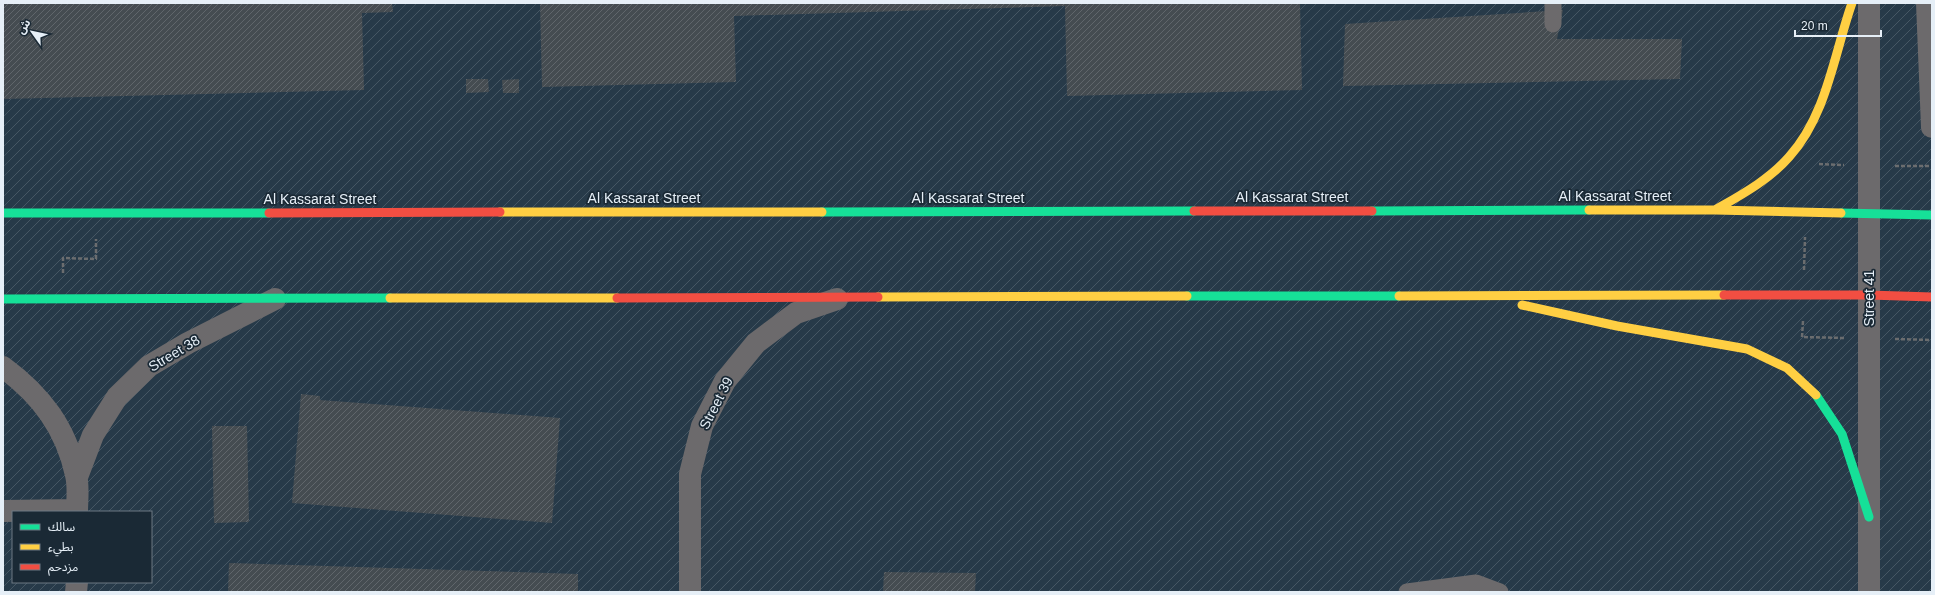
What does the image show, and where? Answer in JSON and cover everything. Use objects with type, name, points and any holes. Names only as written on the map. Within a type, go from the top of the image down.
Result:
[{"type":"street","points":[[1714,210],[1776,169],[1797,149],[1813,124],[1821,102],[1843,26],[1852,3]]},
{"type":"street","name":"Street 41","points":[[1869,3],[1869,592]]},
{"type":"street","points":[[1927,3],[1932,127]]},
{"type":"street","name":"Al Kassarat Street","points":[[3,213],[1714,210],[1932,215]]},
{"type":"street","points":[[3,299],[1484,296],[1932,297]]},
{"type":"street","points":[[1484,296],[1617,326],[1747,349],[1787,368],[1819,397],[1842,434],[1868,517]]},
{"type":"street","name":"Street 39","points":[[690,592],[690,474],[702,426],[725,382],[756,343],[796,313],[841,298]]},
{"type":"street","name":"Street 38","points":[[77,477],[93,435],[117,397],[149,366],[188,343],[275,299]]},
{"type":"street","name":"Street 38","points":[[3,367],[25,384],[49,411],[66,442],[77,477],[77,511]]},
{"type":"lane","points":[[1553,3],[1553,24]]},
{"type":"lane","points":[[1407,592],[1476,583],[1500,592]]},
{"type":"path","points":[[62,299],[63,258],[96,259],[97,213]]},
{"type":"shaded area","points":[[3,3],[1932,3],[1932,592],[3,592]]},
{"type":"building","points":[[3,3],[392,3],[393,12],[362,13],[364,90],[3,99]]},
{"type":"building","points":[[540,3],[1300,3],[1302,90],[1067,96],[1065,6],[734,16],[736,82],[542,87]]},
{"type":"building","points":[[1563,10],[1557,39],[1682,39],[1680,79],[1343,86],[1345,24]]},
{"type":"building","points":[[466,79],[488,79],[489,92],[466,93]]},
{"type":"building","points":[[519,79],[519,93],[503,93],[502,80]]},
{"type":"building","points":[[301,394],[320,396],[320,400],[560,418],[552,523],[292,503]]},
{"type":"building","points":[[212,426],[247,426],[249,522],[214,523]]},
{"type":"building","points":[[229,563],[578,574],[578,592],[228,592]]},
{"type":"building","points":[[884,572],[976,573],[975,592],[883,592]]},
{"type":"traffic: fast","points":[[1372,211],[1589,210]]},
{"type":"traffic: fast","points":[[822,212],[1194,211]]},
{"type":"traffic: fast","points":[[3,213],[269,213]]},
{"type":"traffic: fast","points":[[1841,213],[1932,215]]},
{"type":"traffic: fast","points":[[1187,296],[1399,296]]},
{"type":"traffic: fast","points":[[3,299],[390,298]]},
{"type":"traffic: fast","points":[[1816,395],[1842,434],[1869,517]]},
{"type":"traffic: slow","points":[[1715,210],[1735,199],[1773,173],[1789,157],[1802,140],[1821,103],[1852,3]]},
{"type":"traffic: slow","points":[[1589,210],[1715,210],[1841,213]]},
{"type":"traffic: slow","points":[[500,212],[822,212]]},
{"type":"traffic: slow","points":[[1399,296],[1724,295]]},
{"type":"traffic: slow","points":[[878,297],[1187,296]]},
{"type":"traffic: slow","points":[[390,298],[617,298]]},
{"type":"traffic: slow","points":[[1522,305],[1617,326],[1747,349],[1787,368],[1816,395]]},
{"type":"traffic: jam","points":[[1194,211],[1372,211]]},
{"type":"traffic: jam","points":[[269,213],[500,212]]},
{"type":"traffic: jam","points":[[1724,295],[1869,295],[1932,297]]},
{"type":"traffic: jam","points":[[617,298],[878,297]]}]
